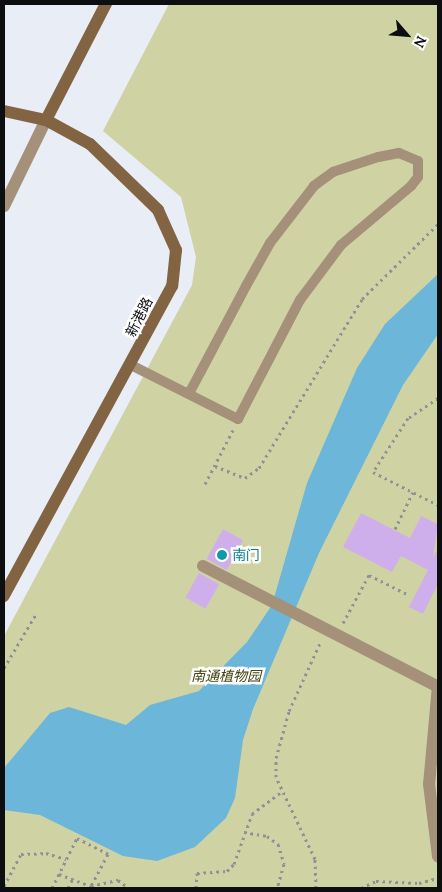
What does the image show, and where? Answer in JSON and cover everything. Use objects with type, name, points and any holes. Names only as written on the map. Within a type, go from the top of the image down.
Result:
[{"type":"street","points":[[4,206],[106,4]]},
{"type":"street","name":"新港路","points":[[4,111],[46,120],[90,144],[158,210],[176,250],[172,286],[131,365],[4,596]]},
{"type":"street","points":[[203,566],[331,634],[438,687],[429,784],[438,856]]},
{"type":"lane","points":[[131,365],[238,418],[300,300],[323,266],[418,177],[418,161],[411,156],[399,152],[355,164],[314,186],[270,243],[189,394]]},
{"type":"path","points":[[214,466],[245,478],[259,468],[362,299],[438,224]]},
{"type":"path","points":[[438,398],[408,418],[373,472],[438,505]]},
{"type":"path","points":[[205,484],[238,418]]},
{"type":"path","points":[[395,529],[413,492]]},
{"type":"path","points":[[316,888],[315,859],[276,777],[281,736],[298,688],[369,575],[408,594]]},
{"type":"path","points":[[4,668],[36,614]]},
{"type":"path","points":[[196,888],[198,873],[227,871],[234,864],[252,814],[282,790]]},
{"type":"path","points":[[244,832],[267,836],[278,844],[284,864],[277,888]]},
{"type":"path","points":[[52,888],[77,838],[108,854],[91,886]]},
{"type":"path","points":[[4,886],[21,854],[66,859]]},
{"type":"path","points":[[59,874],[91,886],[118,880],[129,888]]},
{"type":"path","points":[[361,888],[376,881],[419,883],[438,878]]},
{"type":"path","points":[[68,888],[72,880]]},
{"type":"green space","name":"南通植物园","points":[[169,4],[438,4],[438,888],[4,888],[4,636],[192,285],[196,257],[181,197],[103,131]]},
{"type":"water","points":[[438,274],[438,334],[403,385],[319,553],[253,709],[243,740],[235,798],[226,818],[195,847],[157,861],[123,856],[40,815],[4,810],[4,768],[50,713],[69,707],[126,725],[150,705],[199,691],[247,642],[272,605],[307,483],[357,368],[385,324]]},
{"type":"building","points":[[361,513],[410,538],[421,516],[438,524],[433,557],[438,549],[438,584],[423,614],[409,607],[428,570],[401,556],[392,572],[343,547]]},
{"type":"building","points":[[223,529],[243,540],[227,570],[207,559]]},
{"type":"building","points":[[199,573],[219,584],[206,609],[185,597]]},
{"type":"place","name":"南门","points":[[222,555]]}]
